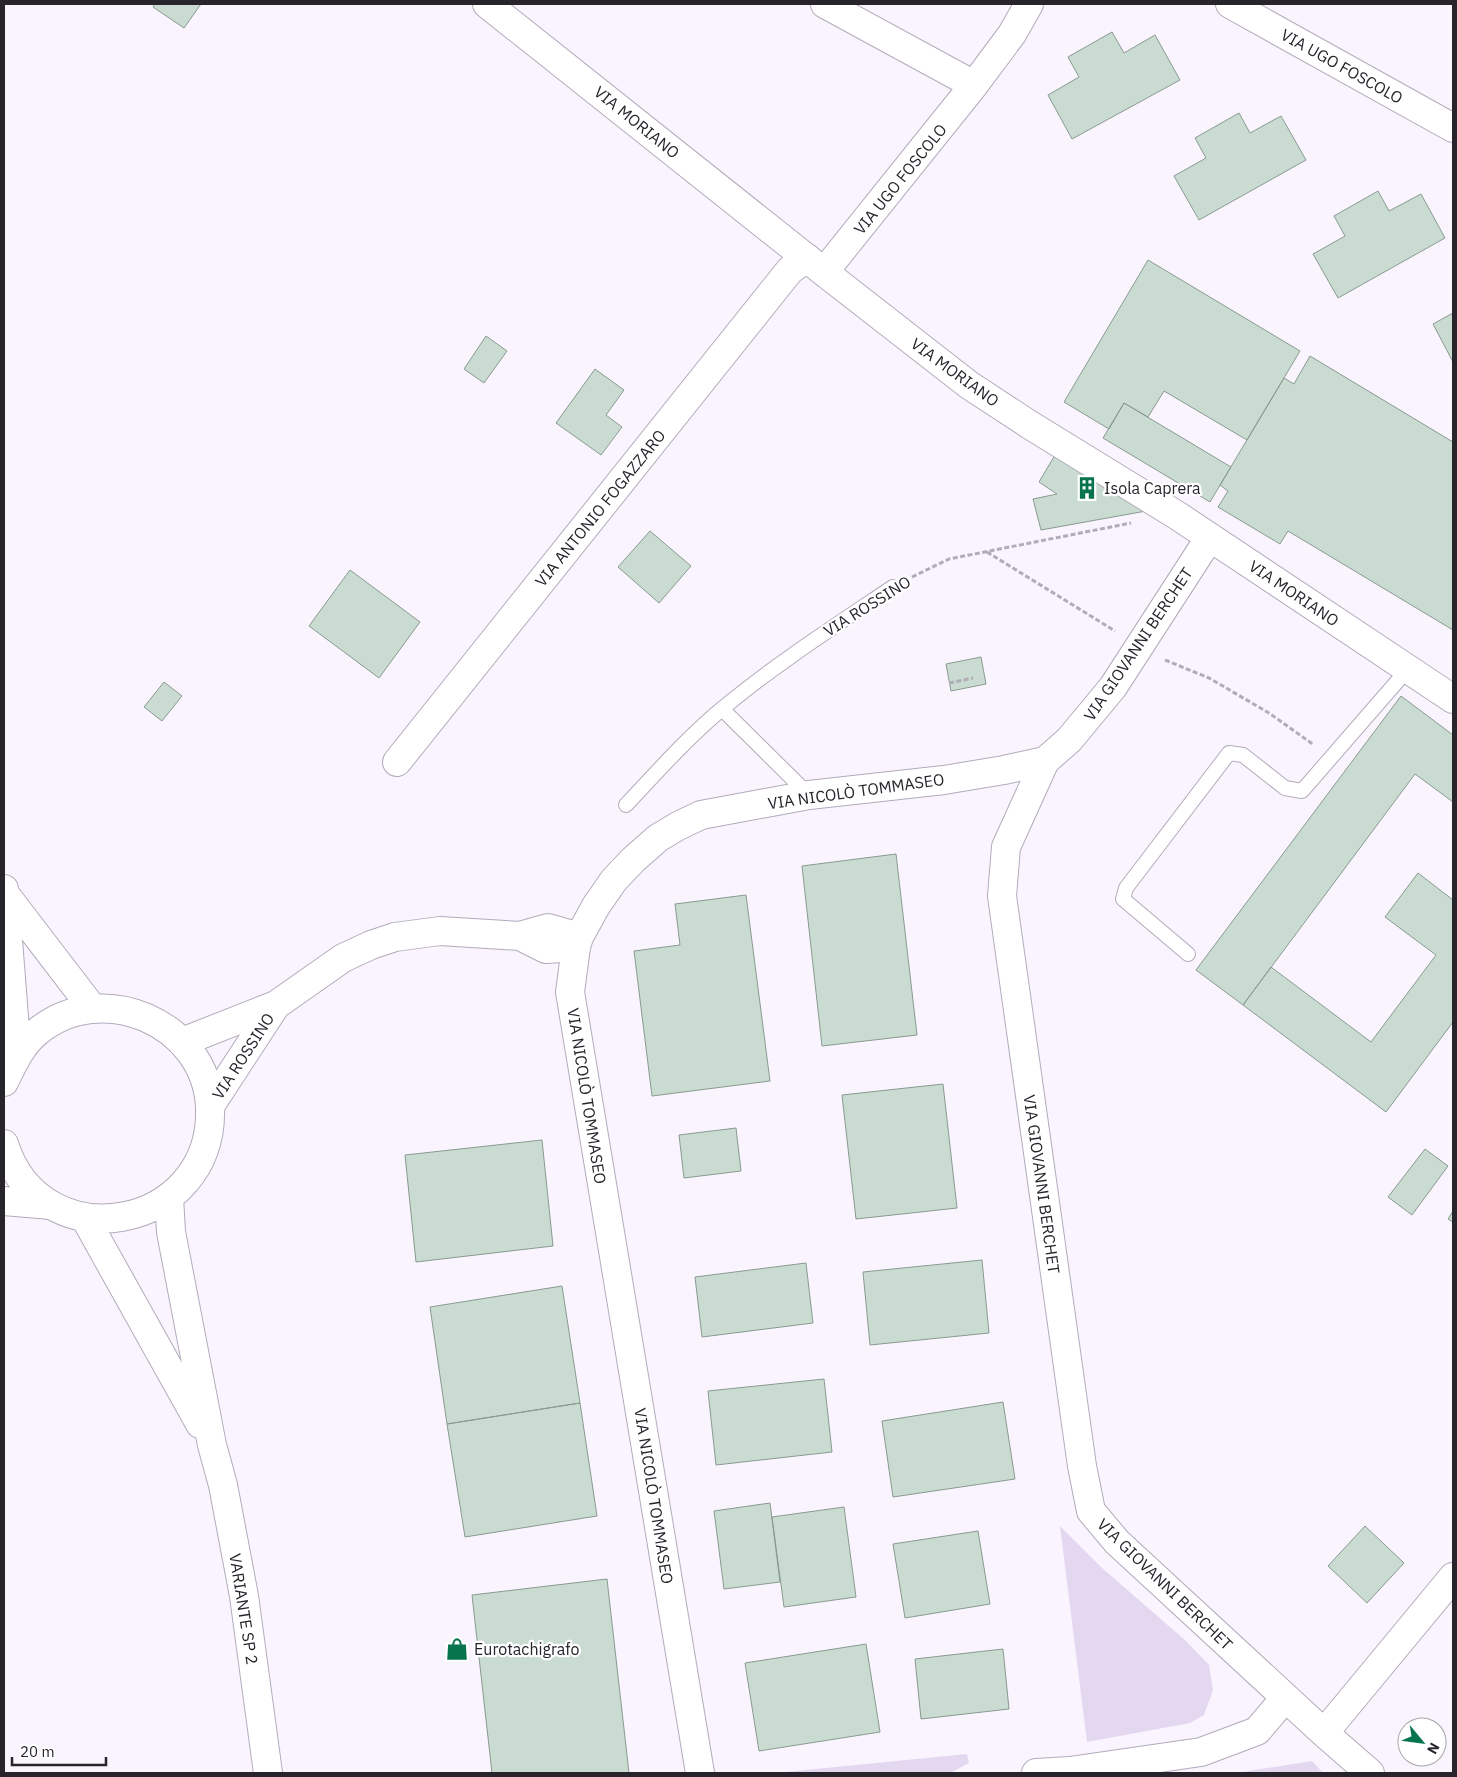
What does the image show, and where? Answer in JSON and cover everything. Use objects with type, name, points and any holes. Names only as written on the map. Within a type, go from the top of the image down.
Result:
[{"type":"street","name":"VIA MORIANO","points":[[487,4],[969,385],[1204,533],[1453,699]]},
{"type":"street","points":[[825,4],[974,85]]},
{"type":"street","name":"VIA UGO FOSCOLO","points":[[816,265],[974,85],[1012,34],[1029,4]]},
{"type":"street","name":"VIA UGO FOSCOLO","points":[[1230,4],[1453,128]]},
{"type":"street","name":"VIA ANTONIO FOGAZZARO","points":[[397,762],[790,270],[816,265]]},
{"type":"street","points":[[1045,761],[1204,533]]},
{"type":"street","name":"VIA NICOLÒ TOMMASEO","points":[[700,1773],[570,992],[577,942],[596,906],[614,880],[633,860],[658,838],[701,815],[810,795],[944,780],[1045,761]]},
{"type":"street","name":"VIA GIOVANNI BERCHET","points":[[1045,761],[1006,847],[1002,896],[1082,1466],[1091,1511],[1117,1542],[1285,1698],[1370,1773]]},
{"type":"street","points":[[5,892],[93,1009]]},
{"type":"street","points":[[5,892],[17,1055]]},
{"type":"street","name":"VIA ROSSINO","points":[[182,1042],[276,1005],[343,958],[371,944],[394,937],[440,931],[520,936],[548,928],[577,942]]},
{"type":"street","name":"VIA ROSSINO","points":[[210,1106],[276,1005]]},
{"type":"street","points":[[4,1082],[17,1055],[37,1032],[63,1016],[93,1009],[117,1009],[141,1015],[163,1026],[182,1042],[196,1061],[205,1083],[210,1106],[208,1132],[201,1156],[187,1179],[169,1197],[144,1212],[115,1219],[85,1218],[51,1205],[33,1192],[19,1176],[4,1144]]},
{"type":"street","name":"VARIANTE SP 2","points":[[169,1197],[171,1232],[212,1445],[223,1485],[244,1596],[268,1773]]},
{"type":"street","points":[[4,1201],[51,1205]]},
{"type":"street","name":"VARIANTE SP 2","points":[[85,1218],[212,1445]]},
{"type":"street","points":[[1324,1733],[1453,1578]]},
{"type":"street","points":[[1036,1773],[1070,1771],[1201,1752],[1257,1732],[1285,1698]]},
{"type":"lane","name":"VIA ROSSINO","points":[[626,805],[664,764],[722,709],[782,662],[892,587]]},
{"type":"lane","points":[[1188,954],[1123,899],[1126,888],[1229,753],[1243,755],[1285,788],[1302,792],[1408,669]]},
{"type":"lane","points":[[722,709],[810,795]]},
{"type":"path","name":"VIA ROSSINO","points":[[892,587],[949,559],[1134,523]]},
{"type":"path","points":[[949,682],[973,678]]},
{"type":"shaded area","points":[[1060,1526],[1101,1567],[1186,1641],[1209,1665],[1213,1690],[1204,1715],[1190,1723],[1087,1742]]},
{"type":"shaded area","points":[[967,1754],[969,1763],[950,1773],[775,1773]]},
{"type":"shaded area","points":[[1312,1761],[1323,1773],[1236,1773]]},
{"type":"building","points":[[155,4],[201,4],[184,28],[153,7]]},
{"type":"building","points":[[1112,32],[1124,53],[1155,35],[1180,80],[1072,139],[1048,95],[1079,77],[1068,57]]},
{"type":"building","points":[[1239,113],[1250,133],[1281,116],[1306,160],[1199,220],[1174,176],[1206,158],[1195,138]]},
{"type":"building","points":[[1378,191],[1389,211],[1421,194],[1445,238],[1338,298],[1313,254],[1345,236],[1334,216]]},
{"type":"building","points":[[1148,260],[1300,351],[1247,440],[1164,391],[1148,417],[1124,403],[1109,429],[1064,402]]},
{"type":"building","points":[[1453,313],[1453,362],[1433,324]]},
{"type":"building","points":[[486,336],[507,351],[484,383],[464,369]]},
{"type":"building","points":[[1310,356],[1453,442],[1453,630],[1288,531],[1280,544],[1218,507],[1228,491],[1220,485],[1284,378],[1294,384]]},
{"type":"building","points":[[595,369],[624,390],[606,415],[622,427],[601,455],[556,423]]},
{"type":"building","points":[[1124,403],[1231,467],[1210,502],[1103,438]]},
{"type":"building","name":"Isola Caprera","points":[[1058,450],[1146,511],[1041,530],[1033,499],[1057,494],[1039,482]]},
{"type":"building","points":[[650,531],[691,566],[659,603],[618,567]]},
{"type":"building","points":[[350,570],[420,622],[379,678],[309,626]]},
{"type":"building","points":[[981,657],[986,684],[951,691],[946,664]]},
{"type":"building","points":[[164,682],[182,696],[162,721],[144,707]]},
{"type":"building","points":[[1401,696],[1453,735],[1453,802],[1415,774],[1243,1005],[1196,970]]},
{"type":"building","points":[[896,854],[917,1035],[822,1046],[802,866]]},
{"type":"building","points":[[1418,873],[1453,900],[1453,1022],[1386,1112],[1243,1005],[1271,967],[1371,1042],[1436,955],[1385,917]]},
{"type":"building","points":[[746,895],[770,1081],[652,1096],[634,951],[680,945],[675,904]]},
{"type":"building","points":[[943,1084],[957,1208],[856,1219],[842,1095]]},
{"type":"building","points":[[736,1128],[741,1171],[684,1178],[679,1135]]},
{"type":"building","points":[[542,1140],[553,1246],[416,1262],[405,1155]]},
{"type":"building","points":[[1425,1149],[1448,1166],[1412,1215],[1388,1197]]},
{"type":"building","points":[[1453,1211],[1453,1222],[1448,1219]]},
{"type":"building","points":[[982,1260],[989,1333],[870,1345],[863,1272]]},
{"type":"building","points":[[806,1263],[813,1323],[702,1337],[695,1277]]},
{"type":"building","points":[[562,1286],[580,1403],[447,1424],[430,1307]]},
{"type":"building","points":[[824,1379],[832,1452],[716,1465],[708,1391]]},
{"type":"building","points":[[1003,1402],[1015,1479],[893,1497],[882,1421]]},
{"type":"building","points":[[580,1403],[597,1516],[465,1537],[447,1424]]},
{"type":"building","points":[[770,1503],[780,1582],[724,1589],[714,1511]]},
{"type":"building","points":[[844,1507],[856,1597],[784,1607],[772,1517]]},
{"type":"building","points":[[1365,1526],[1404,1563],[1367,1603],[1328,1566]]},
{"type":"building","points":[[978,1531],[990,1604],[905,1618],[893,1544]]},
{"type":"building","points":[[607,1579],[629,1773],[492,1773],[472,1595]]},
{"type":"building","points":[[866,1644],[880,1732],[759,1751],[745,1663]]},
{"type":"building","points":[[1003,1649],[1009,1709],[921,1719],[915,1659]]},
{"type":"place","name":"Isola Caprera","points":[[1087,488]]},
{"type":"place","name":"Eurotachigrafo","points":[[457,1649]]}]
